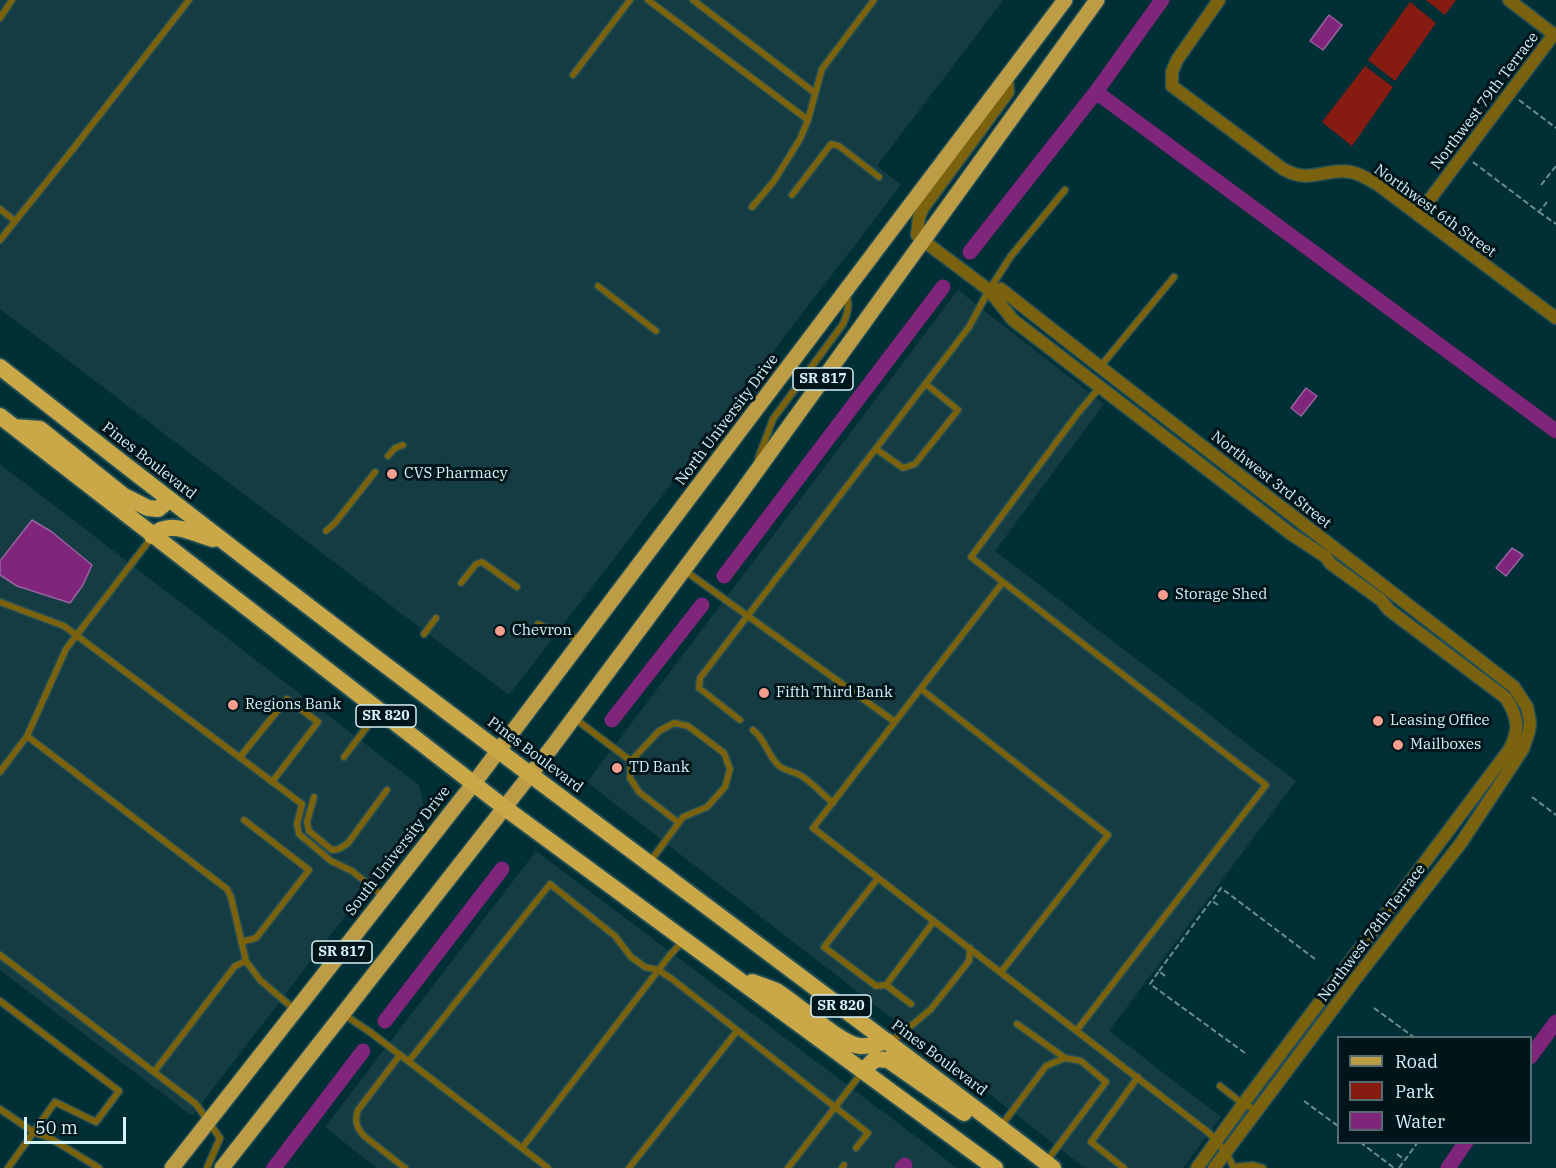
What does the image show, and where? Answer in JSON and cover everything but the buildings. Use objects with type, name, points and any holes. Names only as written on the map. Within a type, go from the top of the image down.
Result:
[{"type":"highway","name":"Pines Boulevard","points":[[0,367],[225,543],[1049,1165]]},
{"type":"highway","points":[[6,422],[40,429],[124,495],[148,508],[158,509],[170,500]]},
{"type":"highway","name":"SR 820","points":[[6,422],[505,808],[993,1166]]},
{"type":"highway","points":[[153,536],[159,530],[170,527],[225,543]]},
{"type":"highway","points":[[734,976],[776,991],[803,1008],[841,1038],[858,1047],[887,1041]]},
{"type":"highway","points":[[863,1071],[875,1059],[888,1060],[981,1125],[1015,1139]]},
{"type":"main road","name":"North University Drive","points":[[474,783],[1065,0]]},
{"type":"main road","name":"SR 817","points":[[222,1168],[531,774],[752,477],[1097,0]]},
{"type":"main road","name":"South University Drive","points":[[172,1168],[474,783]]},
{"type":"street","name":"Northwest 6th Street","points":[[1219,0],[1177,60],[1172,72],[1172,86],[1293,175],[1315,177],[1342,172],[1363,176],[1556,318]]},
{"type":"street","points":[[1509,0],[1555,35]]},
{"type":"street","name":"Northwest 79th Terrace","points":[[1418,215],[1555,35]]},
{"type":"street","name":"North University Drive","points":[[923,241],[917,235],[919,217],[923,208],[1008,92],[1006,78]]},
{"type":"street","name":"Northwest 3rd Street","points":[[923,241],[989,290],[1013,320],[1291,534],[1326,557],[1341,572],[1381,600],[1389,610],[1506,698],[1516,717]]},
{"type":"street","name":"Northwest 3rd Street","points":[[989,290],[1001,289],[1514,687],[1527,707]]},
{"type":"street","name":"Northwest 78th Terrace","points":[[1214,1168],[1467,833],[1523,749],[1530,722],[1527,707]]},
{"type":"street","name":"Northwest 78th Terrace","points":[[1197,1168],[1509,750],[1516,735],[1516,717]]},
{"type":"lane","points":[[0,18],[12,0]]},
{"type":"lane","points":[[0,240],[189,0]]},
{"type":"lane","points":[[648,0],[808,120]]},
{"type":"lane","points":[[693,0],[815,93]]},
{"type":"lane","points":[[752,207],[766,192],[790,157],[808,120],[822,69],[874,0]]},
{"type":"lane","points":[[573,75],[626,1]]},
{"type":"lane","points":[[792,195],[831,144],[839,146],[879,177]]},
{"type":"lane","points":[[741,720],[699,688],[700,678],[969,327],[1011,256],[1065,190]]},
{"type":"lane","points":[[0,210],[15,221]]},
{"type":"lane","points":[[1100,368],[1174,277]]},
{"type":"lane","points":[[598,286],[656,332]]},
{"type":"lane","points":[[752,477],[773,419],[843,324],[849,309],[846,292]]},
{"type":"lane","points":[[876,448],[903,468],[915,464],[958,410],[926,384]]},
{"type":"lane","points":[[1077,1030],[1266,785],[971,556],[1100,387]]},
{"type":"lane","points":[[388,456],[395,447],[403,445]]},
{"type":"lane","points":[[326,531],[335,523],[375,472]]},
{"type":"lane","points":[[0,772],[27,736],[58,663],[76,634],[153,536]]},
{"type":"lane","points":[[461,583],[476,564],[482,562],[517,587]]},
{"type":"lane","points":[[683,570],[895,722]]},
{"type":"lane","points":[[1003,582],[813,828],[1209,1133],[1226,1152],[1234,1168],[1253,1165],[1263,1168]]},
{"type":"lane","points":[[0,602],[52,620],[76,634],[302,804],[297,824],[300,834],[331,861],[352,872],[384,897]]},
{"type":"lane","points":[[424,634],[436,618]]},
{"type":"lane","points":[[538,624],[547,628],[563,629],[581,643]]},
{"type":"lane","points":[[921,689],[1108,835],[1001,972]]},
{"type":"lane","points":[[240,757],[287,699],[318,722],[272,782]]},
{"type":"lane","points":[[344,757],[379,710]]},
{"type":"lane","points":[[573,717],[631,761]]},
{"type":"lane","points":[[649,863],[679,823],[683,817],[707,807],[725,787],[730,769],[724,753],[688,726],[674,723],[659,731],[631,761],[630,778],[639,792],[679,823]]},
{"type":"lane","points":[[753,730],[766,745],[775,762],[789,772],[798,774],[833,802]]},
{"type":"lane","points":[[27,736],[221,883],[231,897],[246,961],[260,980],[296,1011]]},
{"type":"lane","points":[[314,796],[307,822],[309,831],[332,850],[339,849],[348,843],[387,790]]},
{"type":"lane","points":[[242,942],[256,938],[309,870],[244,820]]},
{"type":"lane","points":[[878,878],[824,947],[876,986],[886,985],[911,1004]]},
{"type":"lane","points":[[409,1061],[550,884],[615,936],[631,957],[645,967],[658,970],[868,1133],[856,1148]]},
{"type":"lane","points":[[886,985],[934,921]]},
{"type":"lane","points":[[522,1148],[658,970],[684,940]]},
{"type":"lane","points":[[887,1041],[899,1036],[931,1010],[969,961],[970,948]]},
{"type":"lane","points":[[0,955],[196,1104],[220,1138],[207,1168]]},
{"type":"lane","points":[[154,1072],[235,966],[246,961]]},
{"type":"lane","points":[[0,1001],[119,1091],[96,1122],[56,1102],[8,1168]]},
{"type":"lane","points":[[343,1014],[409,1061],[548,1168]]},
{"type":"lane","points":[[1017,1024],[1065,1058],[1081,1061],[1106,1082],[1049,1165]]},
{"type":"lane","points":[[629,1168],[737,1031]]},
{"type":"lane","points":[[400,1055],[355,1116],[359,1130],[364,1136],[405,1168]]},
{"type":"lane","points":[[1000,1127],[1046,1066],[1065,1058]]},
{"type":"lane","points":[[788,1168],[863,1071]]},
{"type":"lane","points":[[1124,1168],[1091,1142],[1138,1077]]},
{"type":"lane","points":[[1220,1086],[1243,1104],[1258,1111]]},
{"type":"lane","points":[[0,1109],[35,1133],[50,1138],[99,1168]]},
{"type":"lane","points":[[1111,1168],[1116,1162]]},
{"type":"path","points":[[1510,93],[1556,128]]},
{"type":"path","points":[[1463,155],[1556,224]]},
{"type":"path","points":[[1541,185],[1556,166]]},
{"type":"path","points":[[1539,212],[1546,202]]},
{"type":"path","points":[[1532,797],[1556,815]]},
{"type":"path","points":[[1245,1053],[1150,984],[1221,888],[1315,959]]},
{"type":"path","points":[[1212,901],[1218,905]]},
{"type":"path","points":[[1160,971],[1165,976]]},
{"type":"path","points":[[1374,1008],[1412,1036]]},
{"type":"path","points":[[1304,1101],[1337,1125]]},
{"type":"path","points":[[1361,1144],[1394,1168]]},
{"type":"path","points":[[1399,1168],[1417,1144]]},
{"type":"path","points":[[1397,1154],[1405,1160]]},
{"type":"shaded area","points":[[0,0],[1003,0],[877,166],[901,185],[509,695],[0,309]]},
{"type":"shaded area","points":[[958,290],[1104,404],[995,551],[1296,781],[1109,1031],[1221,1117],[1183,1168],[1085,1168],[587,782]]},
{"type":"shaded area","points":[[0,464],[419,785],[425,812],[192,1116],[0,970]]},
{"type":"shaded area","points":[[536,851],[957,1168],[377,1168],[325,1127]]},
{"type":"green space","points":[[1426,0],[1456,0],[1445,15]]},
{"type":"green space","points":[[1410,2],[1436,23],[1395,81],[1368,60]]},
{"type":"green space","points":[[1365,66],[1393,87],[1352,146],[1322,122]]},
{"type":"water","points":[[1329,15],[1342,25],[1323,50],[1310,41]]},
{"type":"water","points":[[1306,388],[1317,396],[1301,416],[1291,408]]},
{"type":"water","points":[[32,520],[52,532],[92,565],[83,585],[70,603],[17,586],[0,575],[0,561]]},
{"type":"water","points":[[1512,548],[1523,555],[1506,576],[1496,568]]},
{"type":"waterway","points":[[970,252],[1096,92],[1162,0]]},
{"type":"waterway","points":[[1096,92],[1556,431]]},
{"type":"waterway","points":[[724,576],[943,287]]},
{"type":"waterway","points":[[612,720],[702,605]]},
{"type":"waterway","points":[[385,1021],[502,869]]},
{"type":"waterway","points":[[1532,1054],[1556,1022]]},
{"type":"waterway","points":[[274,1168],[363,1051]]},
{"type":"waterway","points":[[1448,1168],[1465,1144]]},
{"type":"waterway","points":[[902,1168],[905,1165]]},
{"type":"place","name":"CVS Pharmacy","points":[[392,474]]},
{"type":"place","name":"Storage Shed","points":[[1163,595]]},
{"type":"place","name":"Chevron","points":[[500,631]]},
{"type":"place","name":"Fifth Third Bank","points":[[764,693]]},
{"type":"place","name":"Regions Bank","points":[[233,705]]},
{"type":"place","name":"Leasing Office","points":[[1378,721]]},
{"type":"place","name":"Mailboxes","points":[[1398,745]]},
{"type":"place","name":"TD Bank","points":[[617,768]]}]
